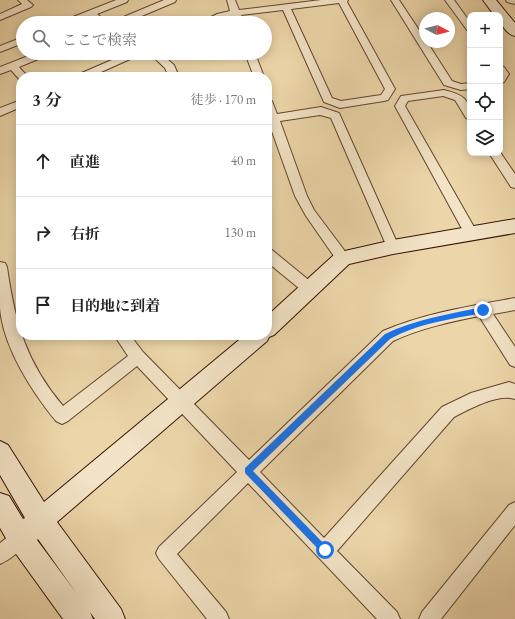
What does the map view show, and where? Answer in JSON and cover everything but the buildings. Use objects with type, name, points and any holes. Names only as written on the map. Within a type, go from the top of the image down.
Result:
[{"type":"street","points":[[0,17],[28,5],[22,0]]},
{"type":"street","points":[[85,16],[124,0]]},
{"type":"street","points":[[134,16],[172,0]]},
{"type":"street","points":[[231,0],[237,16]]},
{"type":"street","points":[[220,16],[236,13],[343,0],[390,89],[384,98],[340,105],[328,100],[286,7]]},
{"type":"street","points":[[395,0],[448,83],[461,87],[467,86]]},
{"type":"street","points":[[449,0],[467,24]]},
{"type":"street","points":[[489,0],[515,32]]},
{"type":"street","points":[[510,0],[515,1]]},
{"type":"street","points":[[0,49],[16,43]]},
{"type":"street","points":[[0,72],[27,60]]},
{"type":"street","points":[[103,72],[124,60]]},
{"type":"street","points":[[162,60],[170,67],[172,72]]},
{"type":"street","points":[[253,60],[257,72]]},
{"type":"street","points":[[13,66],[18,72]]},
{"type":"street","points":[[467,111],[458,98],[444,93],[405,98],[400,106],[472,234]]},
{"type":"street","points":[[0,112],[16,105]]},
{"type":"street","points":[[272,119],[322,111],[335,116],[393,247]]},
{"type":"street","points":[[272,124],[301,196],[310,213],[343,258]]},
{"type":"street","points":[[497,156],[514,182]]},
{"type":"street","points":[[272,322],[311,290],[343,258],[393,247],[515,226]]},
{"type":"street","points":[[272,258],[311,290]]},
{"type":"street","points":[[0,267],[5,304],[18,350],[45,398],[62,416],[138,357]]},
{"type":"street","points":[[219,619],[165,553],[248,470],[388,336],[422,323],[515,304]]},
{"type":"street","points":[[483,310],[515,360]]},
{"type":"street","points":[[125,340],[138,357],[390,619]]},
{"type":"street","points":[[0,555],[182,402],[250,340]]},
{"type":"street","points":[[325,550],[448,412],[471,400],[509,389],[515,392]]},
{"type":"street","points":[[0,452],[41,521],[111,619]]},
{"type":"street","points":[[0,505],[20,538],[79,619]]},
{"type":"street","points":[[430,619],[515,511]]},
{"type":"route","points":[[325,550],[248,470],[388,336],[422,323],[483,310]]}]
